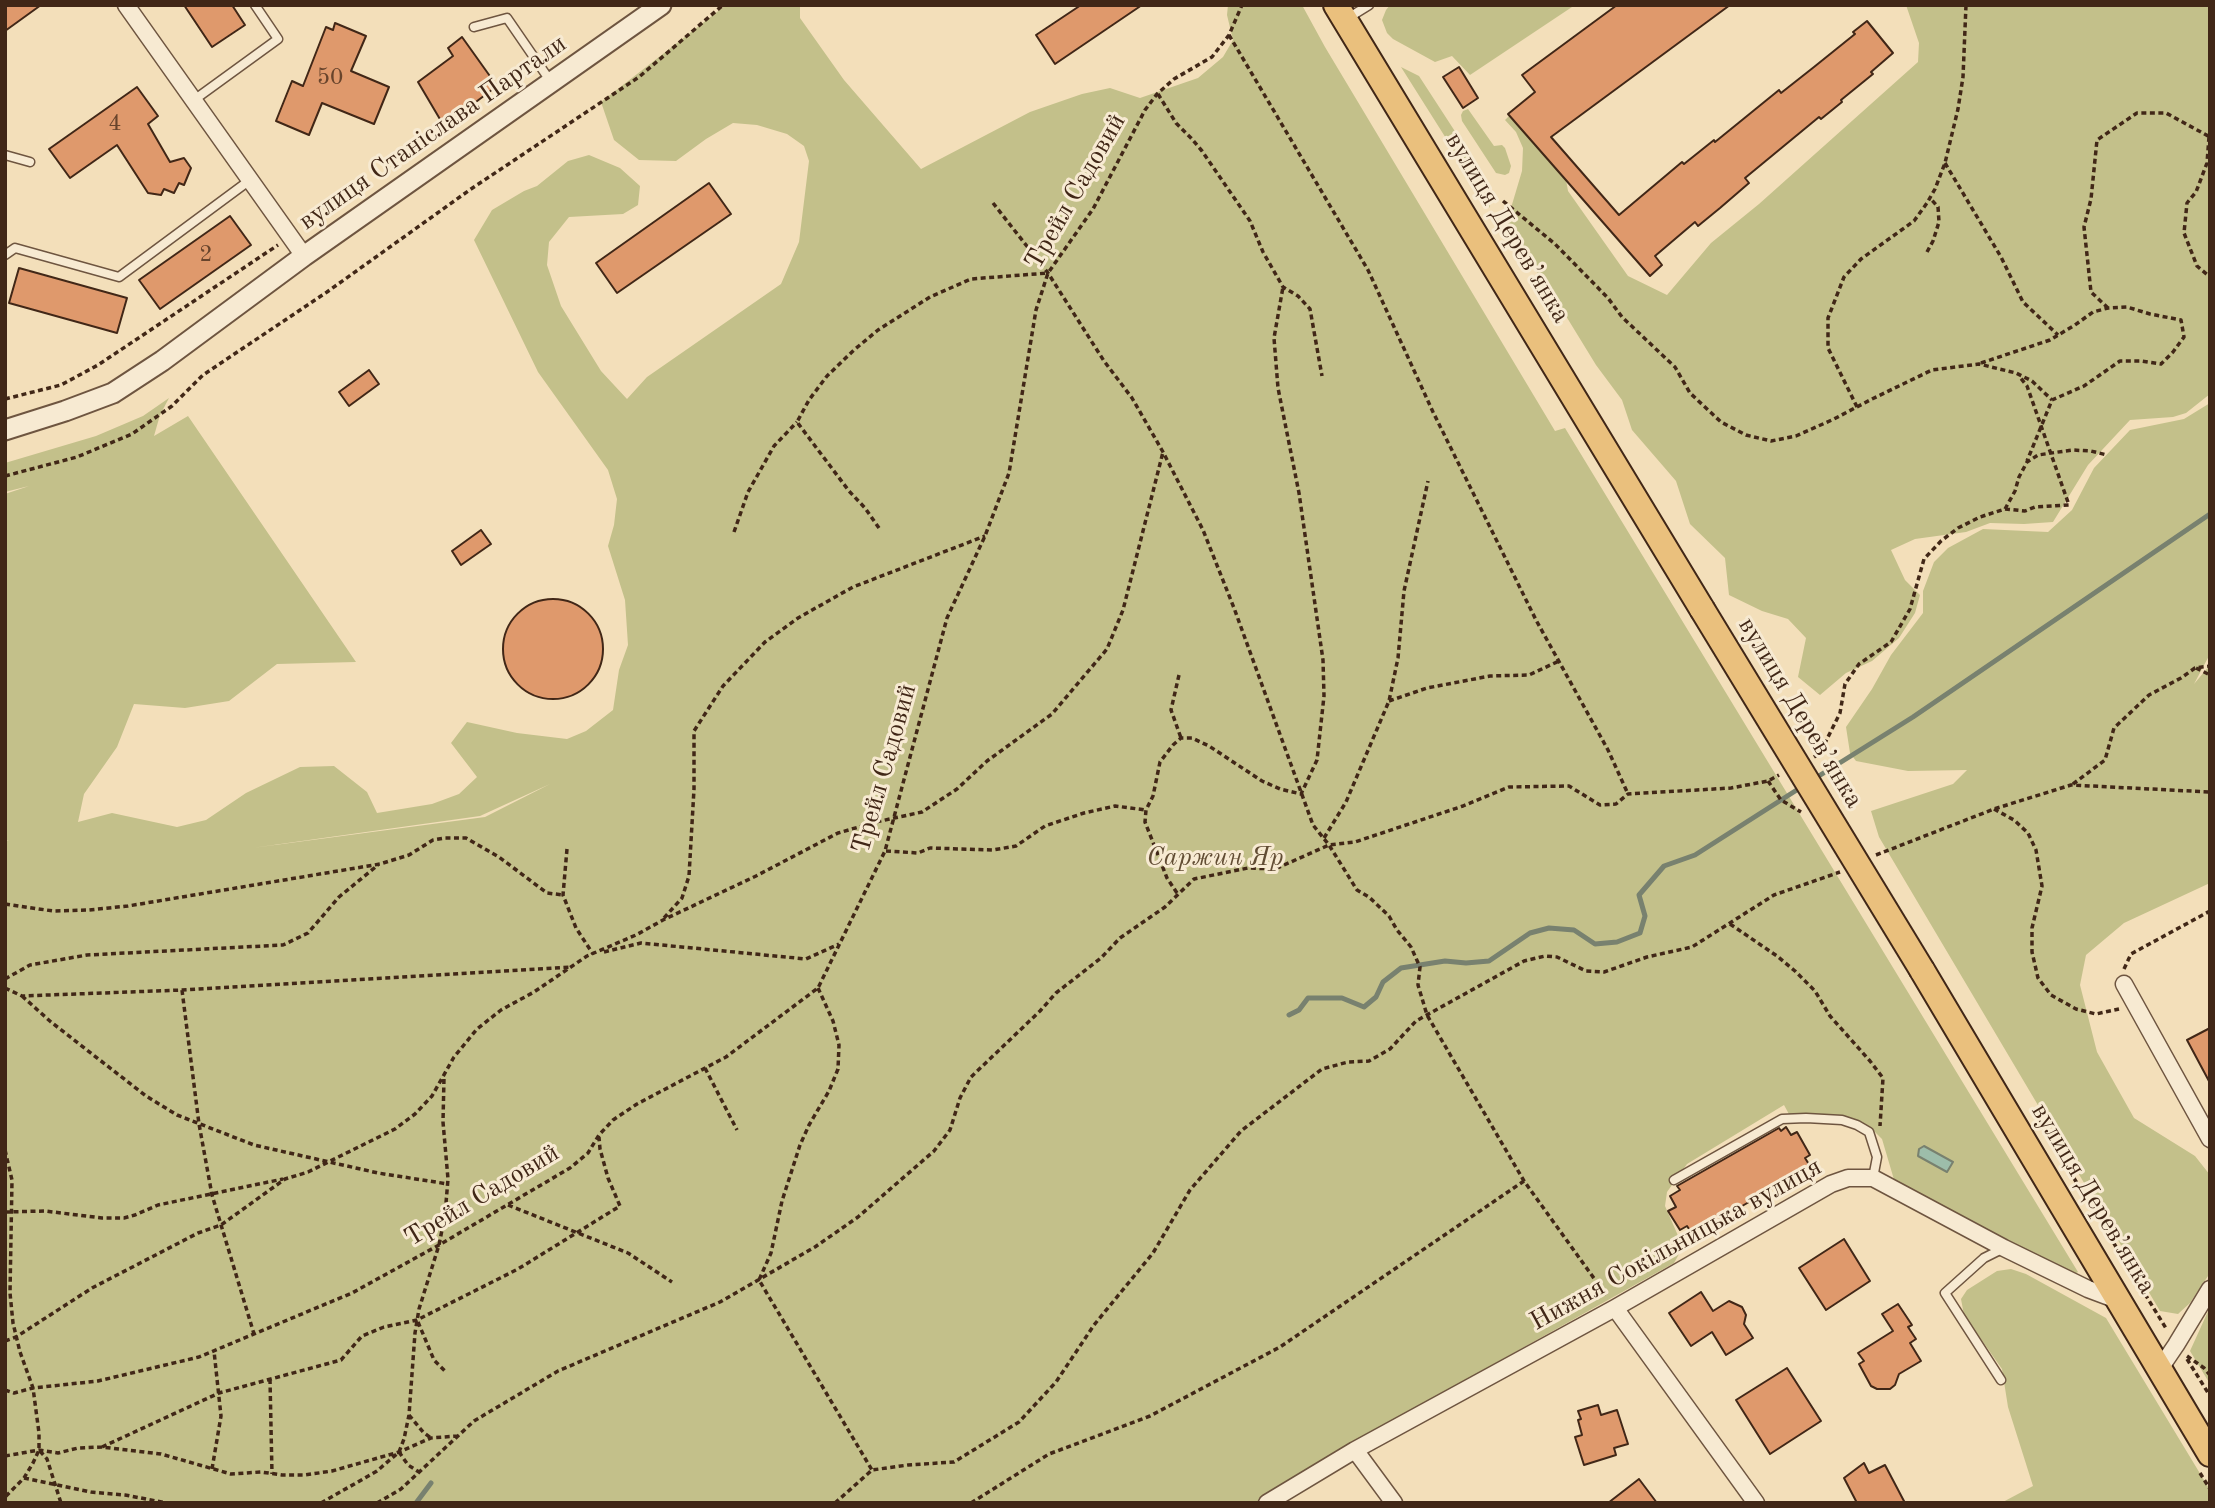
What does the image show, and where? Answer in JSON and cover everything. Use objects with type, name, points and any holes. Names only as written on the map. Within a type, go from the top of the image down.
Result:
[{"type":"main road","name":"вулиця Дерев’янка","points":[[1341,13],[1922,970],[2210,1454]]},
{"type":"street","points":[[126,5],[304,256]]},
{"type":"street","name":"вулиця Станіслава Партали","points":[[5,430],[113,393],[661,5]]},
{"type":"street","points":[[2124,984],[2210,1139]]},
{"type":"street","name":"Нижня Сокільницька вулиця","points":[[1267,1503],[1355,1450],[1615,1308],[1831,1184],[1848,1178],[1873,1178]]},
{"type":"street","points":[[1873,1178],[2004,1248],[2088,1289],[2120,1301]]},
{"type":"street","points":[[2159,1370],[2210,1290]]},
{"type":"street","points":[[1615,1308],[1756,1503]]},
{"type":"street","points":[[1355,1450],[1394,1503]]},
{"type":"lane","points":[[194,100],[278,39],[255,5]]},
{"type":"lane","points":[[1341,13],[1369,5]]},
{"type":"lane","points":[[474,27],[508,18],[551,82]]},
{"type":"lane","points":[[5,155],[30,162]]},
{"type":"lane","points":[[5,255],[15,248],[119,277],[250,180]]},
{"type":"lane","points":[[1674,1180],[1782,1119],[1842,1120],[1869,1132],[1877,1157],[1873,1178]]},
{"type":"lane","points":[[2001,1380],[1945,1293],[1984,1258],[2004,1248]]},
{"type":"path","points":[[5,476],[77,457],[132,434],[172,406],[203,375],[327,292],[471,189],[639,77],[723,5]]},
{"type":"path","name":"Трейл Садовий","points":[[5,1390],[14,1393],[33,1388],[98,1381],[199,1357],[352,1293],[570,1168],[588,1153],[599,1135],[613,1120],[637,1104],[726,1057],[818,988],[885,851],[947,618],[985,536],[1009,473],[1036,310],[1048,273],[1093,209],[1145,110],[1157,94],[1174,79],[1212,57],[1229,35],[1242,5]]},
{"type":"path","points":[[1857,407],[1828,348],[1828,318],[1844,277],[1861,258],[1914,221],[1930,198],[1945,163],[1958,109],[1963,76],[1966,5]]},
{"type":"path","points":[[1229,35],[1368,270],[1433,412],[1536,620],[1608,750],[1628,794]]},
{"type":"path","points":[[1157,94],[1176,123],[1197,144],[1250,221],[1263,252],[1283,287],[1298,296],[1310,309],[1322,376]]},
{"type":"path","points":[[2108,308],[2091,292],[2084,227],[2091,199],[2097,140],[2137,113],[2166,113],[2210,137],[2207,163],[2196,192],[2187,203],[2184,233],[2197,266],[2210,277]]},
{"type":"path","points":[[1945,163],[2001,257],[2023,302],[2057,335]]},
{"type":"path","points":[[1927,252],[1939,222],[1938,207],[1930,198]]},
{"type":"path","points":[[1503,201],[1555,244],[1608,298],[1622,317],[1675,367],[1690,393],[1721,422],[1746,435],[1771,441],[1796,436],[1932,370],[1979,364],[2050,340],[2093,312],[2127,307],[2181,320],[2184,337],[2161,364],[2141,360],[2120,361],[2084,386],[2052,400],[2005,509]]},
{"type":"path","points":[[993,204],[1048,273],[1104,361],[1132,398],[1163,452],[1203,530],[1312,825],[1329,845],[1357,890],[1369,897],[1389,916],[1419,961],[1421,972],[1418,985],[1427,1015],[1524,1181],[1615,1308]]},
{"type":"path","points":[[734,531],[748,492],[774,446],[797,422],[827,376],[878,330],[930,297],[971,279],[1048,273]]},
{"type":"path","points":[[1283,287],[1274,338],[1278,388],[1301,505],[1323,660],[1324,696],[1317,760],[1301,794]]},
{"type":"path","points":[[1979,364],[2016,373],[2032,381],[2052,400]]},
{"type":"path","points":[[1810,759],[1820,753],[1830,735],[1840,713],[1845,684],[1859,664],[1891,642],[1902,624],[1910,609],[1924,559],[1941,541],[1958,528],[1980,517],[2005,509],[2025,512],[2035,507],[2069,505],[2026,386],[2016,373]]},
{"type":"path","points":[[797,422],[879,528]]},
{"type":"path","points":[[2027,462],[2038,455],[2050,453],[2091,451],[2107,454]]},
{"type":"path","points":[[593,954],[756,876],[838,833],[922,813],[957,789],[986,761],[1052,714],[1107,649],[1123,610],[1163,452]]},
{"type":"path","points":[[1324,838],[1346,802],[1389,701],[1398,658],[1404,591],[1428,481]]},
{"type":"path","points":[[663,920],[682,898],[689,876],[694,731],[723,686],[765,642],[798,618],[853,587],[985,536]]},
{"type":"path","points":[[1389,701],[1427,688],[1490,676],[1529,675],[1559,661]]},
{"type":"path","points":[[2135,1006],[2096,1014],[2076,1009],[2051,995],[2038,978],[2032,952],[2032,928],[2042,886],[2036,850],[2028,833],[2014,820],[1994,809],[2071,785],[2105,760],[2114,728],[2149,695],[2195,668],[2210,666]]},
{"type":"path","points":[[2195,668],[2210,675]]},
{"type":"path","points":[[1179,675],[1171,710],[1181,738]]},
{"type":"path","points":[[1177,894],[1167,878],[1145,822],[1160,762],[1181,738],[1192,738],[1209,746],[1262,781],[1301,794]]},
{"type":"path","points":[[377,1503],[401,1489],[474,1421],[558,1371],[720,1302],[815,1247],[858,1217],[934,1151],[950,1129],[960,1098],[971,1077],[1056,993],[1101,958],[1120,938],[1165,907],[1194,879],[1248,868],[1275,869],[1329,845],[1355,842],[1463,806],[1509,787],[1569,786],[1600,805],[1616,804],[1628,794],[1731,788],[1768,781],[1789,770]]},
{"type":"path","points":[[2071,785],[2210,792]]},
{"type":"path","points":[[885,851],[918,853],[930,848],[980,850],[1016,846],[1045,826],[1084,813],[1115,806],[1146,810]]},
{"type":"path","points":[[5,904],[54,911],[89,910],[202,894],[380,864],[409,855],[433,840],[466,838],[507,863],[547,893],[563,895]]},
{"type":"path","points":[[567,849],[563,895],[576,928],[593,954]]},
{"type":"path","points":[[5,979],[30,965],[87,955],[283,945],[308,933],[339,897],[380,864]]},
{"type":"path","points":[[2124,984],[2124,968],[2131,954],[2210,911]]},
{"type":"path","points":[[835,1503],[872,1470],[954,1462],[1019,1422],[1056,1382],[1094,1325],[1153,1254],[1190,1190],[1241,1131],[1322,1069],[1348,1062],[1369,1061],[1390,1049],[1416,1021],[1524,961],[1545,956],[1557,957],[1586,971],[1604,972],[1647,957],[1692,947],[1730,924],[1777,956],[1815,990],[1830,1016],[1883,1078],[1877,1157]]},
{"type":"path","points":[[5,1212],[45,1211],[124,1218],[158,1205],[308,1172],[395,1129],[415,1114],[432,1096],[454,1057],[477,1029],[501,1010],[593,954],[640,943],[806,959],[841,943]]},
{"type":"path","points":[[22,996],[181,990],[575,966]]},
{"type":"path","points":[[5,988],[22,996],[146,1097],[177,1115],[254,1145],[378,1173],[448,1184]]},
{"type":"path","points":[[759,1280],[771,1253],[779,1214],[800,1145],[838,1069],[839,1045],[833,1021],[818,988]]},
{"type":"path","points":[[181,990],[199,1124],[212,1195],[254,1334]]},
{"type":"path","points":[[705,1068],[737,1130]]},
{"type":"path","points":[[321,1503],[377,1471],[399,1452],[409,1415],[417,1320],[446,1214],[448,1184],[443,1122],[443,1076]]},
{"type":"path","points":[[2033,1111],[2176,1345]]},
{"type":"path","points":[[102,1447],[219,1393],[341,1360],[362,1336],[384,1327],[417,1320],[518,1269],[620,1206],[608,1178],[599,1135]]},
{"type":"path","points":[[5,1150],[12,1180],[10,1293],[16,1337],[33,1388],[38,1417],[39,1450],[24,1478],[5,1497]]},
{"type":"path","points":[[5,1341],[16,1337],[92,1288],[198,1233],[222,1225],[285,1179]]},
{"type":"path","points":[[971,1503],[1049,1454],[1150,1416],[1280,1348],[1524,1181]]},
{"type":"path","points":[[508,1205],[628,1253],[672,1282]]},
{"type":"path","points":[[759,1280],[872,1470]]},
{"type":"path","points":[[417,1320],[434,1360],[446,1372]]},
{"type":"path","points":[[212,1469],[221,1416],[214,1351]]},
{"type":"path","points":[[2210,1375],[2185,1355],[2210,1396]]},
{"type":"path","points":[[270,1380],[272,1474]]},
{"type":"path","points":[[409,1415],[431,1438]]},
{"type":"path","points":[[5,1456],[39,1450],[58,1453],[78,1448],[102,1447],[161,1454],[231,1474],[261,1472],[305,1475],[332,1471],[399,1452],[431,1438],[458,1436]]},
{"type":"path","points":[[39,1450],[47,1459],[61,1503]]},
{"type":"path","points":[[399,1452],[408,1465],[419,1472]]},
{"type":"path","points":[[24,1478],[167,1503]]},
{"type":"green space","name":"Саржин Яр","points":[[726,5],[800,5],[800,18],[844,80],[921,169],[1030,112],[1082,94],[1110,88],[1140,98],[1198,78],[1223,57],[1233,40],[1227,15],[1228,5],[1302,5],[1555,431],[1565,428],[2078,1272],[2065,1275],[1895,1183],[1882,1139],[1872,1129],[1858,1122],[1790,1116],[1784,1105],[1687,1164],[1667,1192],[1665,1206],[1683,1247],[1674,1263],[1417,1407],[1264,1503],[5,1503],[5,840],[9,841],[5,839],[5,494],[29,486],[5,492],[5,463],[96,436],[143,416],[169,398],[160,415],[154,436],[188,416],[356,662],[277,664],[229,701],[185,708],[134,704],[117,747],[84,794],[78,822],[112,813],[177,827],[206,820],[246,793],[300,767],[334,766],[367,792],[377,813],[432,804],[459,794],[477,777],[451,743],[467,722],[517,733],[567,739],[586,731],[613,710],[619,670],[628,645],[625,600],[608,546],[617,499],[608,470],[538,372],[474,240],[492,210],[537,186],[568,161],[589,155],[620,168],[640,186],[638,205],[623,214],[569,217],[549,242],[547,265],[561,306],[601,371],[627,399],[647,377],[781,284],[799,242],[809,161],[804,146],[787,134],[757,125],[733,123],[676,161],[639,160],[614,140],[601,102]],"holes":[[[550,784],[485,817],[252,848],[480,816]]]},
{"type":"green space","points":[[1390,5],[1575,5],[1470,75],[1452,56],[1435,62],[1393,39],[1387,33],[1382,20]]},
{"type":"green space","points":[[1906,5],[2210,5],[2210,394],[2186,413],[2173,417],[2130,420],[2088,465],[2053,522],[1990,523],[1966,532],[1915,539],[1891,550],[1905,580],[1920,595],[1915,613],[1899,638],[1872,661],[1846,673],[1820,695],[1798,677],[1806,638],[1788,619],[1762,611],[1729,595],[1725,558],[1690,524],[1676,481],[1632,430],[1622,400],[1596,365],[1508,230],[1508,218],[1522,171],[1523,148],[1516,132],[1505,120],[1511,114],[1566,180],[1568,191],[1628,276],[1667,295],[1711,243],[1759,204],[1918,62],[1919,43]]},
{"type":"green space","points":[[1401,67],[1419,76],[1484,176],[1489,190],[1490,208]]},
{"type":"green space","points":[[1468,109],[1494,146],[1502,145],[1505,148],[1511,166],[1509,173],[1496,173],[1462,121],[1463,111]]},
{"type":"green space","points":[[2210,403],[2210,654],[2194,684],[2210,665],[2210,883],[2124,923],[2086,955],[2080,985],[2097,1052],[2134,1118],[2195,1156],[2210,1175],[2210,1273],[2190,1303],[2178,1314],[2160,1311],[1879,837],[1871,811],[1953,784],[1967,770],[1908,771],[1856,761],[1850,753],[1846,727],[1891,655],[1923,613],[1923,591],[1934,562],[1948,548],[1983,529],[2048,532],[2072,510],[2094,468],[2130,430],[2184,419]]},
{"type":"green space","points":[[2011,1269],[2026,1274],[2106,1318],[2210,1490],[2210,1503],[2001,1503],[2033,1486],[2008,1407],[2002,1369],[1964,1315],[1961,1299],[1967,1290],[1997,1271]]},
{"type":"green space","points":[[2210,1307],[2210,1384],[2190,1351]]},
{"type":"shaded area","points":[[1924,1146],[1953,1162],[1947,1172],[1918,1156],[1919,1149]]},
{"type":"building","points":[[5,5],[41,5],[5,31]]},
{"type":"building","points":[[184,5],[232,5],[245,25],[212,47]]},
{"type":"building","points":[[1081,5],[1142,5],[1055,64],[1036,35]]},
{"type":"building","points":[[1617,5],[1730,5],[1551,137],[1619,215],[1682,162],[1684,164],[1714,140],[1715,142],[1779,90],[1781,93],[1855,34],[1853,32],[1867,21],[1893,53],[1871,72],[1873,74],[1841,100],[1842,102],[1821,119],[1819,117],[1745,178],[1749,183],[1720,208],[1698,226],[1695,222],[1655,256],[1662,265],[1650,276],[1508,114],[1535,92],[1522,75]]},
{"type":"building","points":[[335,23],[366,36],[351,71],[389,87],[374,124],[322,103],[309,135],[276,121],[292,81],[303,86],[326,27],[333,30]]},
{"type":"building","points":[[462,37],[497,86],[444,126],[418,82],[453,56],[448,48]]},
{"type":"building","points":[[1459,67],[1478,98],[1463,108],[1443,77]]},
{"type":"building","points":[[137,87],[158,116],[148,124],[170,162],[184,158],[191,168],[184,185],[179,183],[174,193],[164,189],[161,195],[148,193],[117,145],[70,178],[49,149]]},
{"type":"building","points":[[709,183],[731,214],[617,293],[596,263]]},
{"type":"building","points":[[230,216],[251,245],[160,309],[139,280]]},
{"type":"building","points":[[19,268],[127,298],[117,333],[9,303]]},
{"type":"building","points":[[369,370],[379,384],[349,406],[339,392]]},
{"type":"building","points":[[481,530],[491,544],[461,565],[452,551]]},
{"type":"building","points":[[553,599],[572,603],[589,613],[599,630],[603,649],[599,668],[589,685],[572,695],[553,699],[534,695],[517,685],[507,668],[503,649],[507,630],[517,613],[534,603]]},
{"type":"building","points":[[2210,1028],[2210,1083],[2187,1040]]},
{"type":"building","points":[[1786,1127],[1791,1135],[1797,1132],[1810,1155],[1805,1158],[1810,1166],[1693,1235],[1687,1226],[1680,1230],[1668,1211],[1676,1207],[1670,1196],[1680,1190],[1677,1186],[1779,1128],[1781,1131]]},
{"type":"building","points":[[1844,1239],[1870,1281],[1826,1310],[1799,1268]]},
{"type":"building","points":[[1701,1292],[1713,1311],[1729,1301],[1742,1307],[1746,1315],[1744,1324],[1753,1338],[1726,1355],[1712,1332],[1691,1346],[1669,1313]]},
{"type":"building","points":[[1898,1304],[1912,1325],[1908,1327],[1916,1339],[1910,1343],[1921,1361],[1899,1374],[1895,1385],[1890,1389],[1877,1389],[1871,1386],[1859,1364],[1864,1361],[1858,1353],[1893,1331],[1882,1314]]},
{"type":"building","points":[[1787,1368],[1821,1421],[1770,1454],[1736,1400]]},
{"type":"building","points":[[1598,1405],[1601,1415],[1617,1410],[1628,1444],[1614,1448],[1616,1455],[1584,1465],[1575,1437],[1582,1435],[1578,1411]]},
{"type":"building","points":[[1864,1463],[1869,1473],[1885,1465],[1905,1503],[1857,1503],[1844,1478]]},
{"type":"building","points":[[1639,1479],[1657,1503],[1608,1503]]},
{"type":"waterway","points":[[1814,779],[1913,717],[2210,514]]},
{"type":"waterway","points":[[1289,1015],[1299,1010],[1308,998],[1342,998],[1364,1007],[1376,997],[1383,982],[1401,968],[1445,961],[1489,961],[1530,933],[1549,928],[1574,930],[1595,944],[1617,942],[1640,933],[1645,916],[1639,895],[1664,866],[1695,855],[1803,786]]},
{"type":"waterway","points":[[416,1503],[431,1483]]}]
